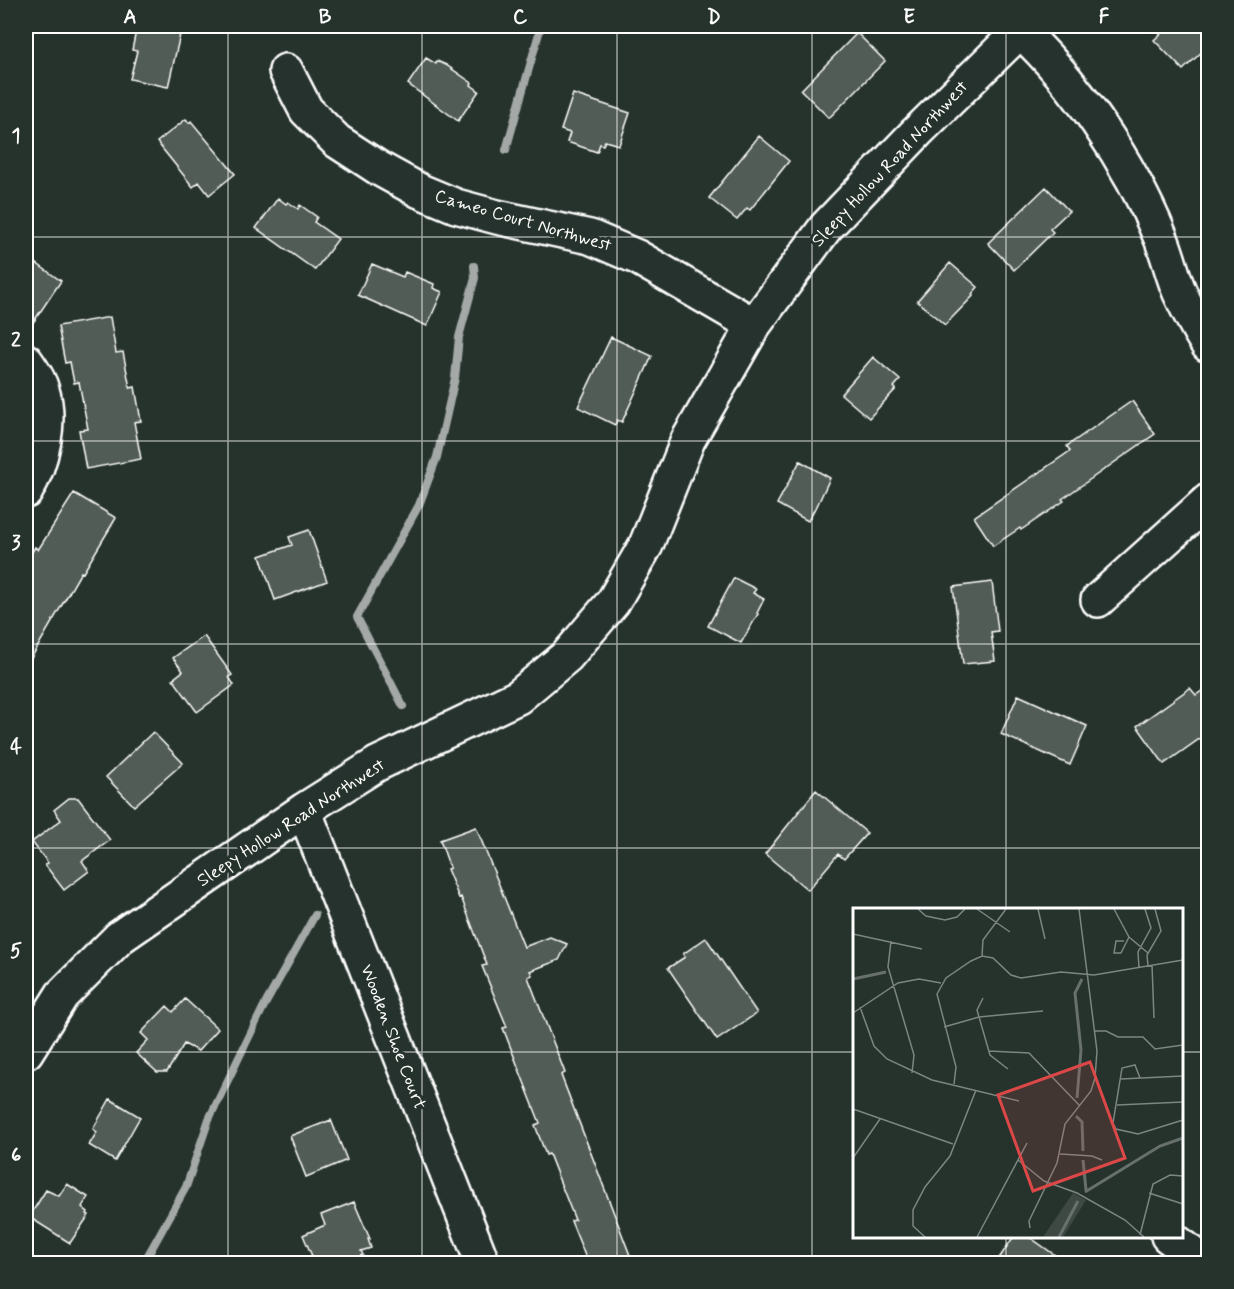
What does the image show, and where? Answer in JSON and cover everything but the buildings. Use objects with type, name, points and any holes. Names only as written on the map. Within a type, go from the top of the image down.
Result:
[{"type":"street","name":"Sleepy Hollow Road Northwest","points":[[26,1052],[62,995],[120,937],[304,810],[377,764],[518,697],[567,656],[613,602],[646,545],[688,440],[754,325],[826,227],[1020,27]]},
{"type":"street","points":[[1020,27],[1060,73],[1094,118],[1134,182],[1161,237],[1179,292],[1209,345]]},
{"type":"street","name":"Cameo Court Northwest","points":[[286,72],[306,110],[337,141],[420,191],[456,206],[496,217],[590,237],[637,257],[754,325]]},
{"type":"street","points":[[26,361],[37,377],[45,405],[34,440],[36,470],[26,491]]},
{"type":"street","points":[[1098,600],[1209,501]]},
{"type":"street","name":"Wooden Shoe Court","points":[[304,810],[483,1263]]},
{"type":"street","points":[[1171,1238],[1207,1263]]},
{"type":"waterway","points":[[506,150],[541,26]]},
{"type":"waterway","points":[[403,706],[357,617],[419,505],[437,457],[455,378],[459,337],[475,278],[474,266]]},
{"type":"waterway","points":[[143,1264],[186,1187],[209,1119],[263,1008],[315,915]]}]
